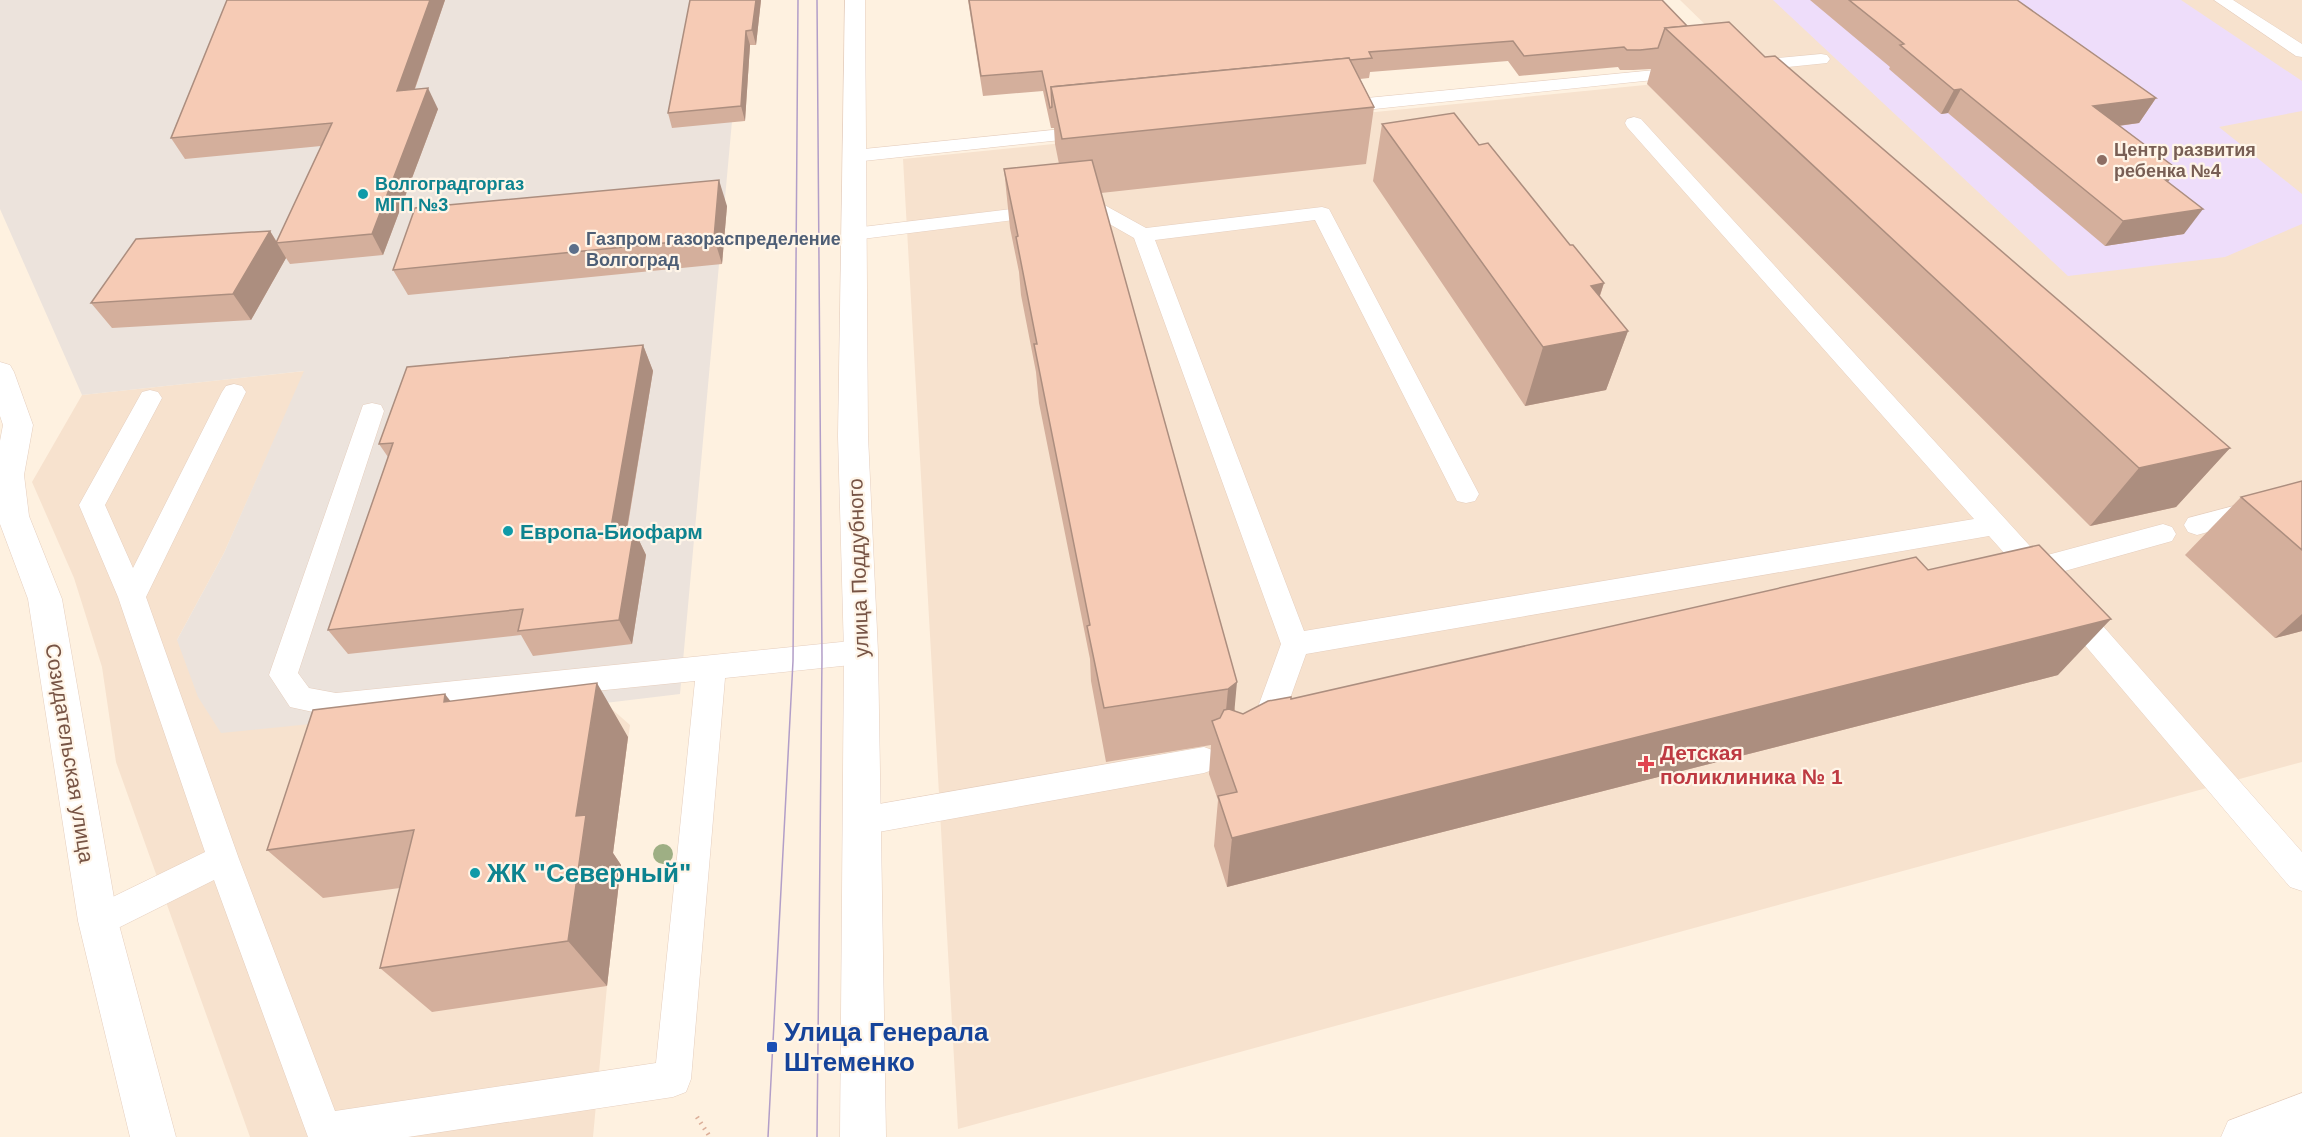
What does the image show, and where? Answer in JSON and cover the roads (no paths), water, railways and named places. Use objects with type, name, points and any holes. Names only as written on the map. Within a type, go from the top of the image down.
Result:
[{"type":"street","name":"улица Поддубного","points":[[855,0],[853,436],[861,652],[863,1137]]},
{"type":"street","name":"Созидательская улица","points":[[0,372],[18,425],[9,475],[13,516],[45,599],[98,921],[153,1137]]},
{"type":"street","points":[[2244,1137],[2302,1116]]},
{"type":"lane","points":[[2222,0],[2302,52]]},
{"type":"lane","points":[[1727,68],[1821,59]]},
{"type":"lane","points":[[1314,110],[1703,70]]},
{"type":"lane","points":[[1634,123],[2132,678],[2302,876]]},
{"type":"lane","points":[[854,156],[1114,130]]},
{"type":"lane","points":[[1092,206],[1143,235],[1322,213],[1466,494]]},
{"type":"lane","points":[[854,234],[1068,208]]},
{"type":"lane","points":[[1143,235],[1295,644],[1267,723],[1255,741],[1237,752]]},
{"type":"lane","points":[[132,597],[234,392]]},
{"type":"lane","points":[[150,398],[92,505],[132,597],[223,859],[324,1131],[673,1078],[711,667]]},
{"type":"lane","points":[[372,411],[284,675],[300,698],[336,705],[711,667],[793,661],[861,652]]},
{"type":"lane","points":[[2197,525],[2302,497]]},
{"type":"lane","points":[[1295,644],[1996,525]]},
{"type":"lane","points":[[2035,570],[2163,534]]},
{"type":"lane","points":[[862,821],[1204,760]]},
{"type":"lane","points":[[98,921],[223,859]]},
{"type":"tram line","points":[[768,1137],[793,661],[798,0]]},
{"type":"tram line","points":[[817,0],[822,657],[817,1137]]},
{"type":"place","name":"Центр развития ребенка №4","points":[[2102,160]]},
{"type":"place","name":"Волгоградгоргаз МГП №3","points":[[363,194]]},
{"type":"place","name":"Газпром газораспределение Волгоград","points":[[574,249]]},
{"type":"place","name":"Европа-Биофарм","points":[[508,531]]},
{"type":"place","name":"Детская поликлиника № 1","points":[[1646,764]]},
{"type":"place","name":"ЖК \"Северный\"","points":[[475,873]]},
{"type":"place","name":"Улица Генерала Штеменко","points":[[772,1047]]}]
